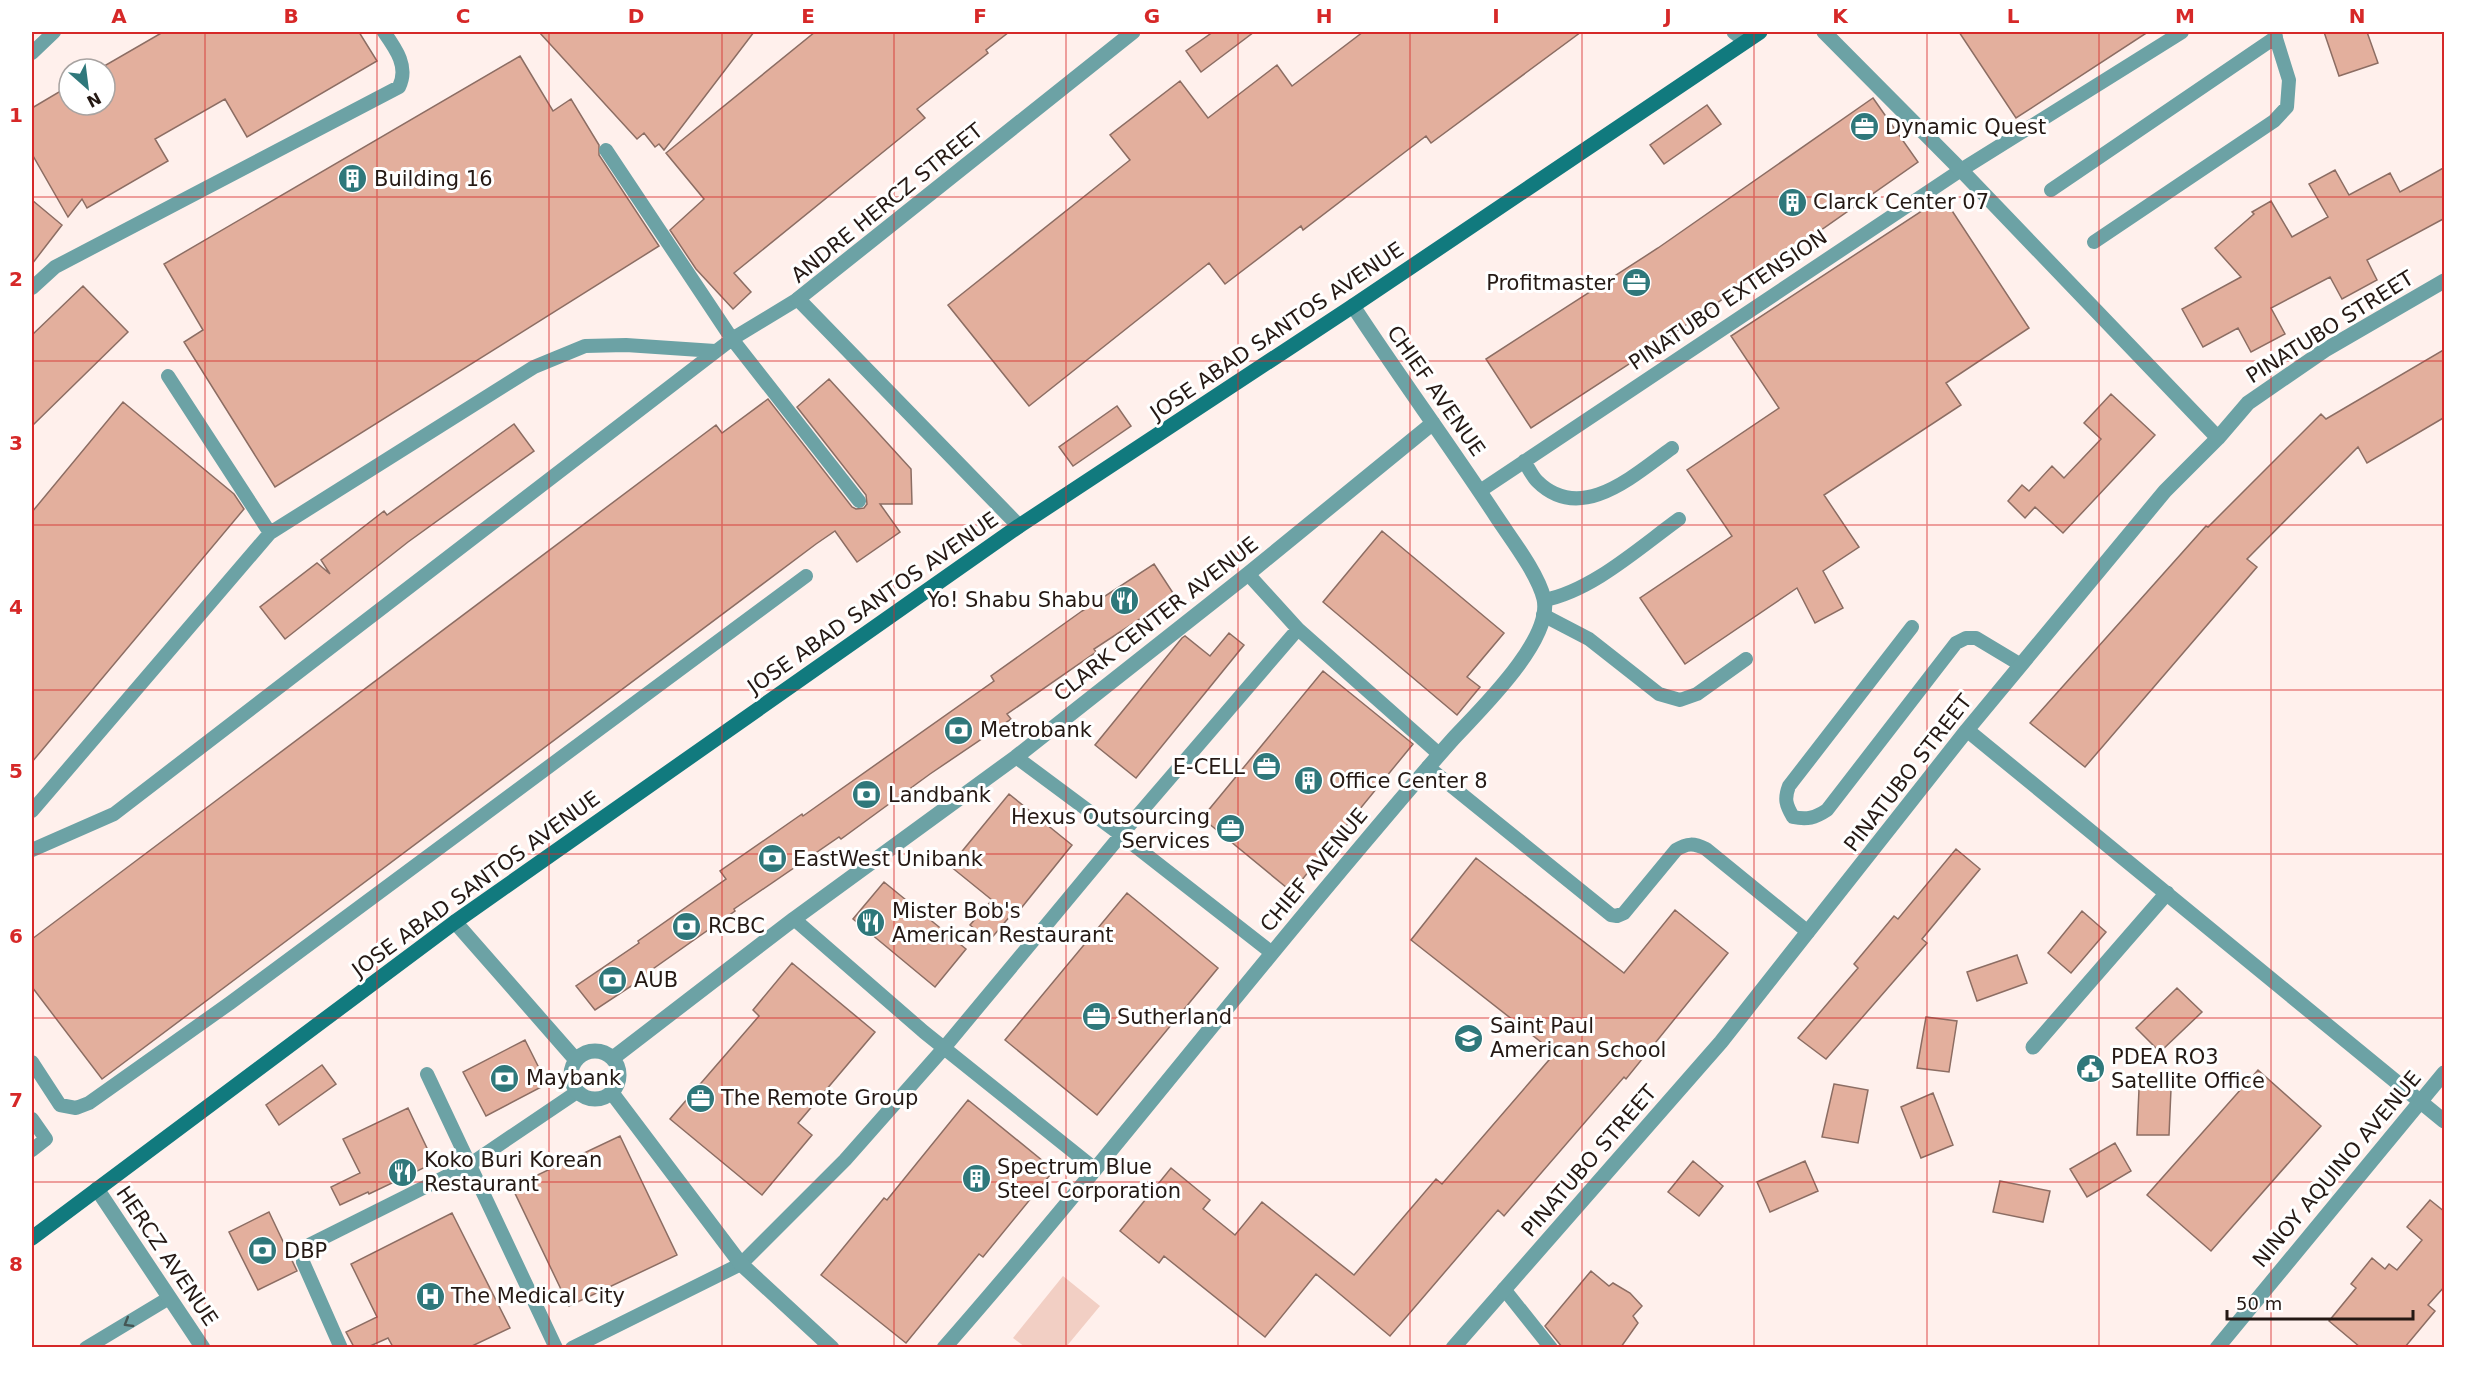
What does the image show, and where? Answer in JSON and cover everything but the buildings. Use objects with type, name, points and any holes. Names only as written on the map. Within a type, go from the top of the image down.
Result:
[{"type":"main road","name":"JOSE ABAD SANTOS AVENUE","points":[[32,1239],[455,922],[1019,526],[1353,306],[1760,32]]},
{"type":"street","name":"ANDRE HERCZ STREET","points":[[1019,526],[798,299],[1133,32]]},
{"type":"street","points":[[1734,32],[1746,41]]},
{"type":"street","points":[[1824,32],[1961,170],[2218,438]]},
{"type":"street","name":"PINATUBO STREET","points":[[1453,1347],[1721,1042],[1967,730],[2166,491],[2218,438],[2248,403],[2325,350],[2445,281]]},
{"type":"street","name":"CHIEF AVENUE","points":[[944,1347],[1095,1169],[1428,767],[1518,668],[1530,649],[1544,607],[1530,567],[1353,306]]},
{"type":"street","name":"CLARK CENTER AVENUE","points":[[613,1058],[794,919],[1016,757],[1248,574],[1433,423]]},
{"type":"street","points":[[1967,730],[2445,1121]]},
{"type":"street","points":[[2033,1047],[2167,892]]},
{"type":"street","points":[[455,922],[576,1060]]},
{"type":"street","points":[[598,1050],[606,1052],[613,1058],[617,1064],[620,1079],[612,1092],[606,1097],[591,1099],[577,1092],[571,1076],[576,1060],[582,1054],[598,1050]]},
{"type":"street","name":"NINOY AQUINO AVENUE","points":[[2217,1347],[2445,1073]]},
{"type":"street","points":[[612,1092],[741,1264],[832,1347]]},
{"type":"street","name":"HERCZ AVENUE","points":[[97,1189],[203,1347]]},
{"type":"lane","points":[[32,53],[54,32]]},
{"type":"lane","points":[[32,288],[55,267],[399,87],[405,76],[403,66],[384,32]]},
{"type":"lane","name":"PINATUBO EXTENSION","points":[[1480,491],[1961,170],[2182,32]]},
{"type":"lane","points":[[2051,190],[2275,34],[2289,80],[2287,107],[2274,121],[2094,242]]},
{"type":"lane","points":[[606,150],[732,339],[859,501]]},
{"type":"lane","points":[[32,850],[114,814],[715,351],[798,299]]},
{"type":"lane","points":[[32,811],[270,533],[534,367],[585,346],[626,345],[715,351]]},
{"type":"lane","points":[[168,376],[270,533]]},
{"type":"lane","points":[[1524,461],[1536,480],[1550,490],[1574,500],[1586,499],[1616,487],[1672,448]]},
{"type":"lane","points":[[1679,519],[1591,581],[1544,607],[1659,694],[1680,700],[1697,694],[1746,659]]},
{"type":"lane","points":[[1248,574],[1298,630],[1439,754]]},
{"type":"lane","points":[[32,1062],[60,1105],[76,1108],[89,1103],[240,996],[806,576]]},
{"type":"lane","points":[[1912,627],[1789,786],[1785,796],[1786,806],[1792,817],[1805,820],[1816,817],[1827,810],[1956,644],[1966,638],[1976,638],[2021,665]]},
{"type":"lane","points":[[572,1347],[741,1264],[845,1160],[944,1048],[1121,835],[1298,630]]},
{"type":"lane","points":[[1016,757],[1121,835],[1272,953]]},
{"type":"lane","points":[[1428,767],[1611,915],[1617,916],[1624,913],[1676,850],[1686,844],[1696,844],[1706,849],[1808,932]]},
{"type":"lane","points":[[794,919],[944,1048],[1095,1169]]},
{"type":"lane","points":[[428,1074],[556,1347]]},
{"type":"lane","points":[[336,1346],[303,1262],[304,1251],[312,1244],[469,1165],[577,1092]]},
{"type":"lane","points":[[32,1119],[46,1139],[32,1150]]},
{"type":"lane","points":[[1504,1289],[1551,1347]]},
{"type":"lane","points":[[86,1347],[170,1298]]},
{"type":"shaded area","points":[[1063,1276],[1100,1306],[1066,1347],[1025,1347],[1013,1338]]},
{"type":"place","name":"Dynamic Quest","points":[[1864,127]]},
{"type":"place","name":"Building 16","points":[[353,179]]},
{"type":"place","name":"Clarck Center 07","points":[[1792,202]]},
{"type":"place","name":"Profitmaster","points":[[1636,283]]},
{"type":"place","name":"Yo! Shabu Shabu","points":[[1125,600]]},
{"type":"place","name":"Metrobank","points":[[959,730]]},
{"type":"place","name":"E-CELL","points":[[1266,767]]},
{"type":"place","name":"Office Center 8","points":[[1308,781]]},
{"type":"place","name":"Landbank","points":[[867,795]]},
{"type":"place","name":"Hexus Outsourcing Services","points":[[1231,829]]},
{"type":"place","name":"EastWest Unibank","points":[[772,859]]},
{"type":"place","name":"Mister Bob's American Restaurant","points":[[871,923]]},
{"type":"place","name":"RCBC","points":[[687,926]]},
{"type":"place","name":"AUB","points":[[613,980]]},
{"type":"place","name":"Sutherland","points":[[1096,1017]]},
{"type":"place","name":"Saint Paul American School","points":[[1469,1038]]},
{"type":"place","name":"PDEA RO3 Satellite Office","points":[[2090,1069]]},
{"type":"place","name":"Maybank","points":[[505,1078]]},
{"type":"place","name":"The Remote Group","points":[[700,1098]]},
{"type":"place","name":"Koko Buri Korean Restaurant","points":[[403,1172]]},
{"type":"place","name":"Spectrum Blue Steel Corporation","points":[[976,1179]]},
{"type":"place","name":"DBP","points":[[263,1251]]},
{"type":"place","name":"The Medical City","points":[[430,1296]]}]
